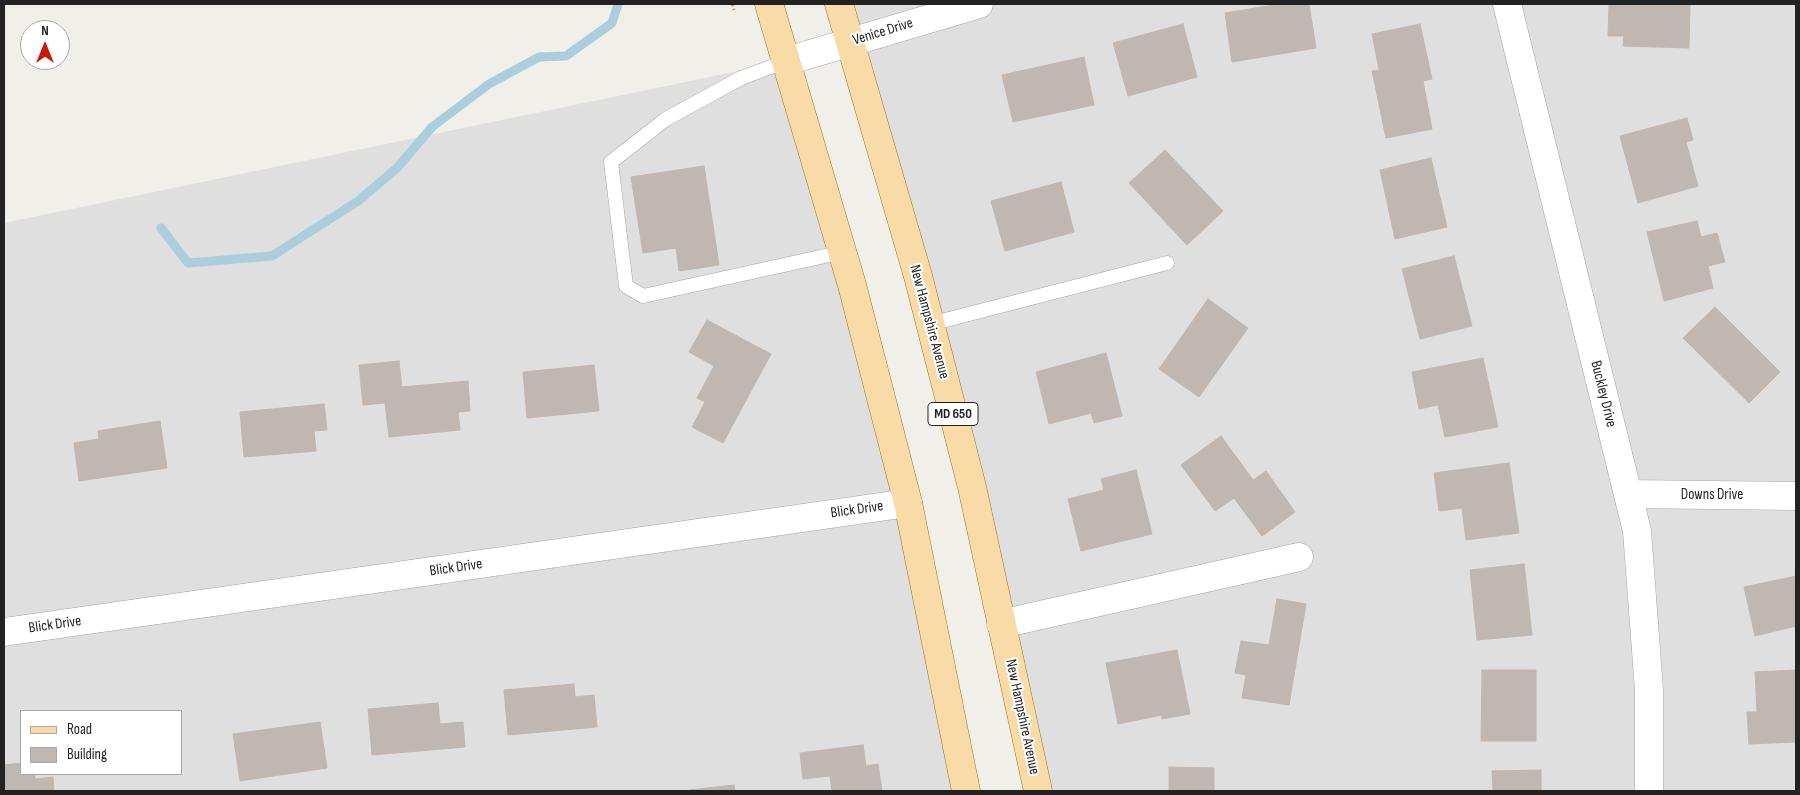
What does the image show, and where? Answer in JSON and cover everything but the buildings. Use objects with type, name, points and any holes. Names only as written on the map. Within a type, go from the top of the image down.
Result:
[{"type":"main road","points":[[769,4],[843,252],[908,503],[966,791]]},
{"type":"main road","name":"New Hampshire Avenue","points":[[839,4],[930,324],[972,487],[1038,791]]},
{"type":"street","name":"Venice Drive","points":[[787,61],[979,4]]},
{"type":"street","name":"Buckley Drive","points":[[1507,4],[1637,530],[1648,680],[1648,791]]},
{"type":"street","name":"Downs Drive","points":[[1628,494],[1796,496]]},
{"type":"street","name":"Blick Drive","points":[[4,632],[908,503]]},
{"type":"street","points":[[1002,624],[1299,557]]},
{"type":"lane","points":[[787,61],[741,78],[666,119],[611,162],[626,286],[643,296],[843,252]]},
{"type":"lane","points":[[930,324],[1167,263]]},
{"type":"path","points":[[732,4],[734,10]]},
{"type":"shaded area","points":[[839,4],[1796,4],[1796,791],[1038,791]]},
{"type":"shaded area","points":[[787,61],[966,791],[4,791],[4,223]]},
{"type":"waterway","points":[[161,228],[188,263],[272,256],[358,201],[397,168],[432,127],[489,84],[539,57],[566,56],[612,23],[618,4]]}]
